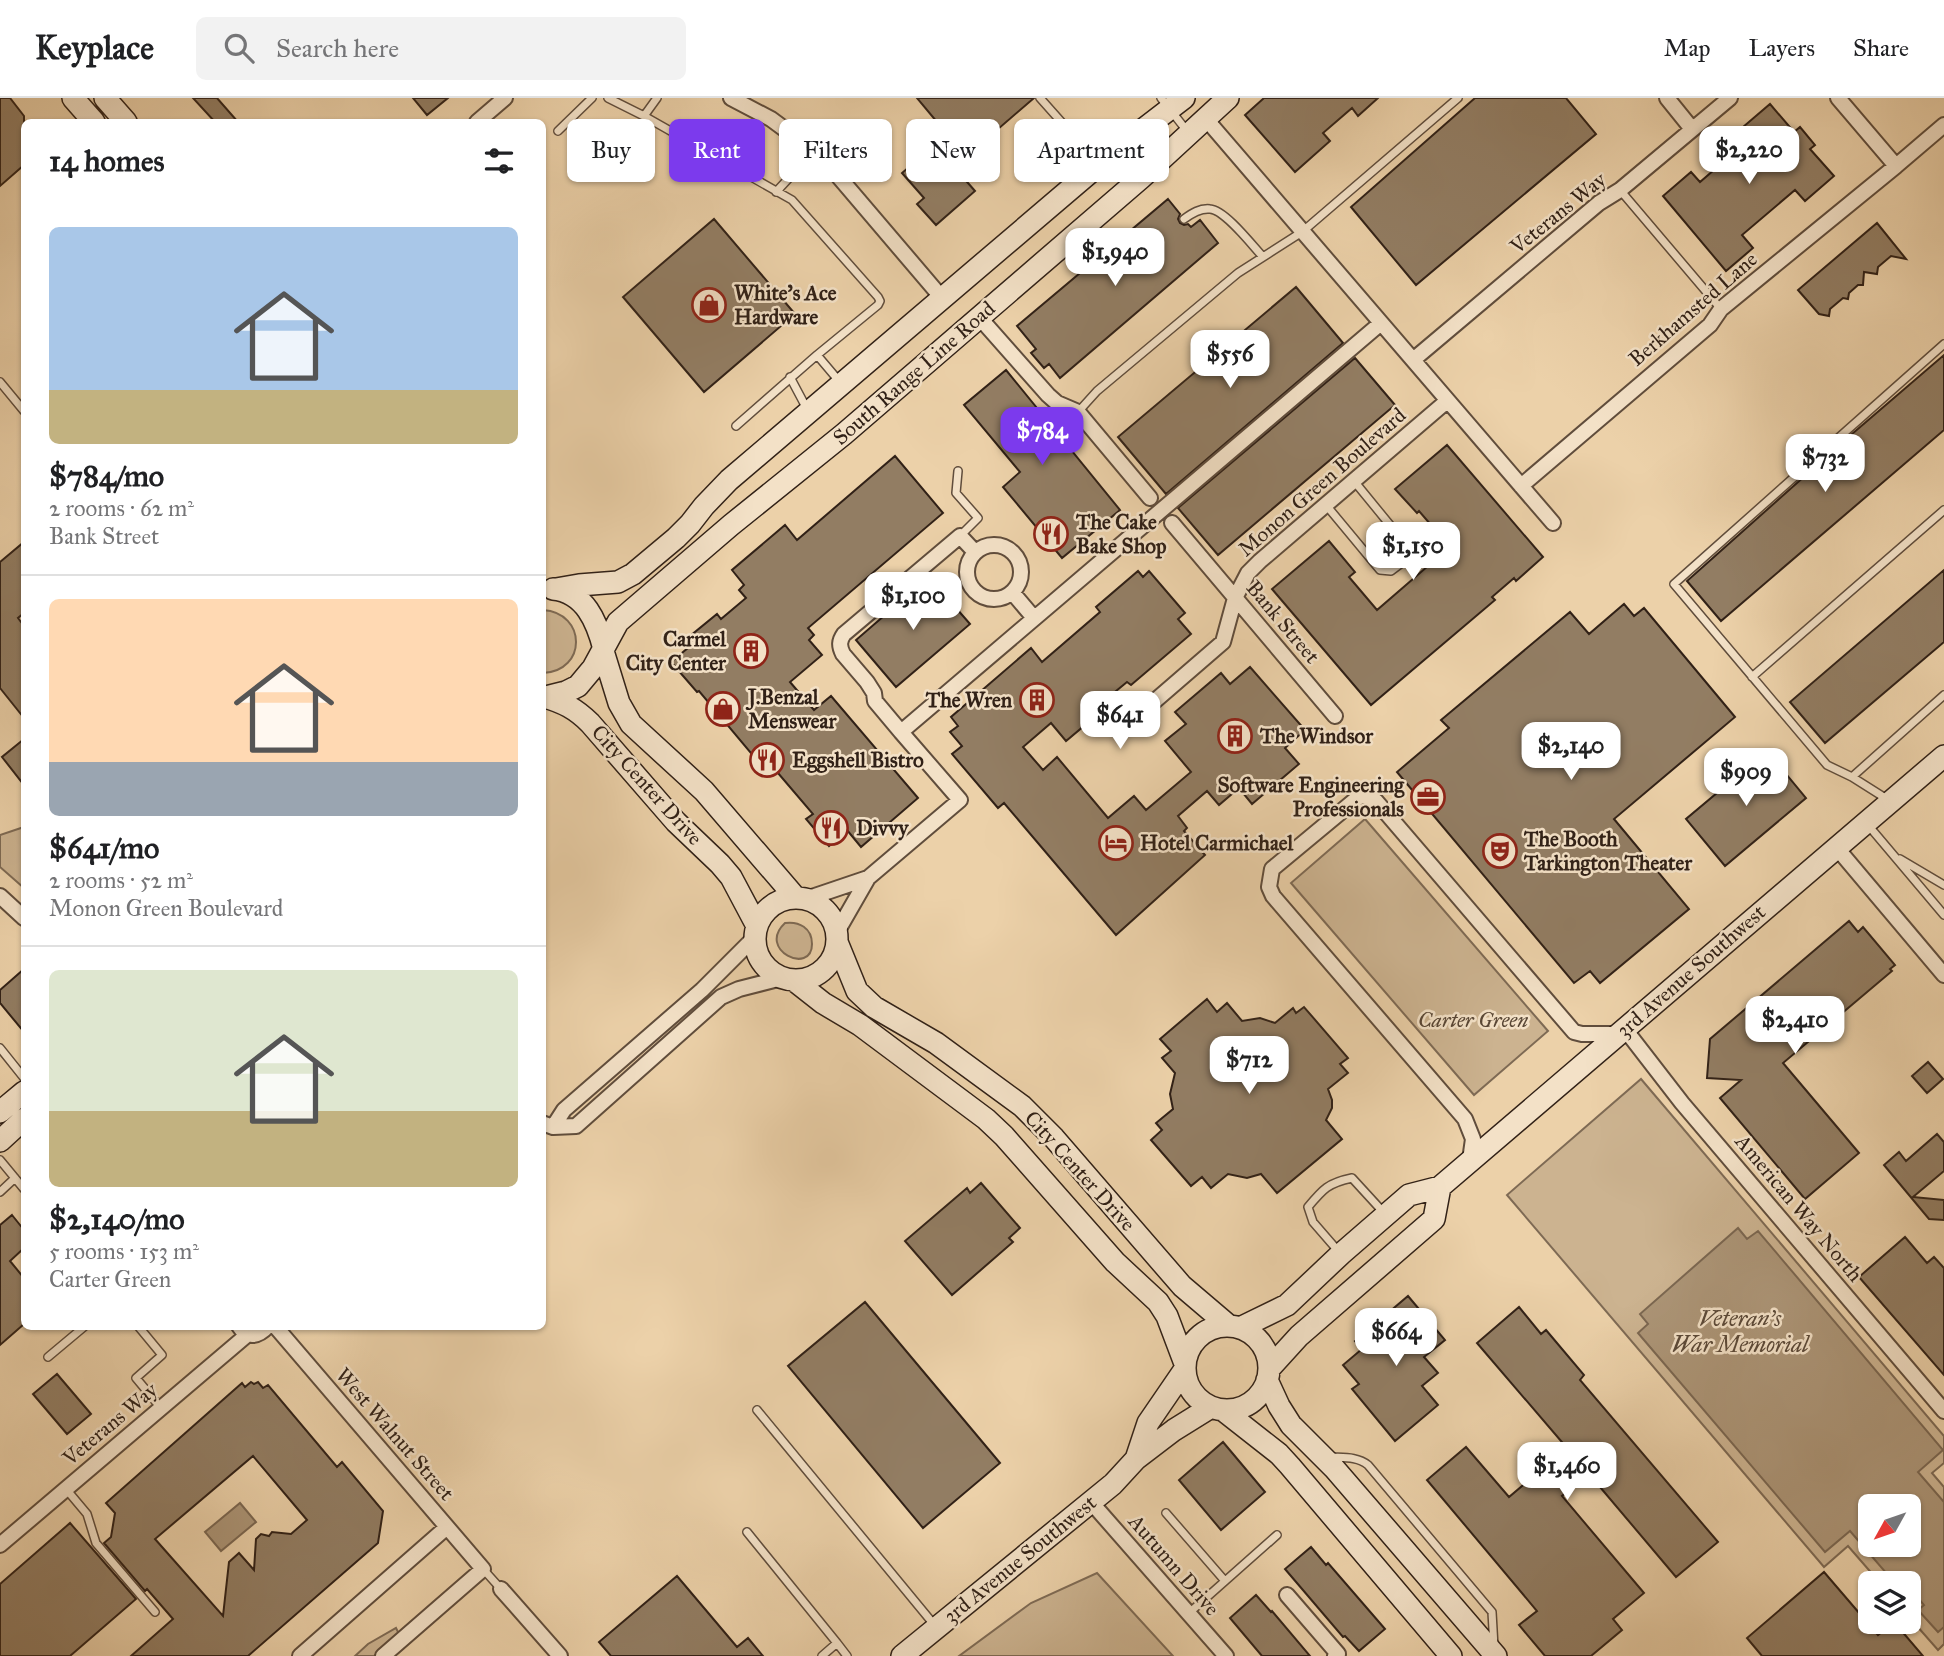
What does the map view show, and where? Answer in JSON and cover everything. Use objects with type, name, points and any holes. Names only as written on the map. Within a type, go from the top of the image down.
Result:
[{"type":"street","points":[[73,98],[91,119]]},
{"type":"street","points":[[105,98],[123,119]]},
{"type":"street","points":[[480,119],[505,98]]},
{"type":"street","points":[[731,98],[779,125]]},
{"type":"street","name":"South Range Line Road","points":[[546,697],[566,692],[578,685],[589,675],[614,627],[625,616],[731,525],[844,434],[1141,178],[1228,98]]},
{"type":"street","points":[[1667,98],[1692,129]]},
{"type":"street","name":"Veterans Way","points":[[1413,360],[1599,203],[1620,190],[1730,98]]},
{"type":"street","points":[[1838,98],[1896,166]]},
{"type":"street","name":"South Range Line Road","points":[[1152,119],[1171,102]]},
{"type":"street","points":[[1206,119],[1553,523]]},
{"type":"street","name":"Berkhamsted Lane","points":[[1521,486],[1710,325],[1721,309],[1944,125]]},
{"type":"street","points":[[843,182],[942,298]]},
{"type":"street","name":"South Range Line Road","points":[[548,589],[618,582],[636,572],[676,538],[729,480],[1079,182]]},
{"type":"street","points":[[979,317],[1048,395],[1057,403],[1078,412],[1150,498]]},
{"type":"street","points":[[901,732],[1381,323]]},
{"type":"street","name":"Monon Green Boulevard","points":[[1127,725],[1223,642],[1235,598],[1248,573],[1259,561],[1447,401]]},
{"type":"street","name":"Bank Street","points":[[1172,523],[1335,716]]},
{"type":"street","points":[[789,979],[770,971],[761,961],[756,949],[756,932],[762,916],[769,908],[777,903],[801,899],[868,877],[960,800],[875,701],[874,693],[867,682],[840,649],[840,639],[960,536],[975,552]]},
{"type":"street","points":[[995,545],[1014,553],[1021,573],[1019,584],[1012,592],[1003,598],[992,600],[973,591],[966,571],[968,560],[975,552],[984,546],[995,545]]},
{"type":"street","name":"City Center Drive","points":[[548,589],[573,596],[587,607],[595,622],[619,703],[631,724],[704,791],[801,899]]},
{"type":"street","points":[[1012,592],[1034,618]]},
{"type":"street","name":"City Center Drive","points":[[546,699],[568,705],[580,713],[676,822],[720,864],[731,877],[756,932]]},
{"type":"street","name":"3rd Avenue Southwest","points":[[1234,1327],[1287,1305],[1409,1195],[1440,1187],[1944,756]]},
{"type":"street","points":[[1471,1160],[1474,1139],[1465,1119],[1273,896],[1269,887],[1272,869],[1360,796],[1369,797],[1376,801],[1574,1031],[1582,1034],[1621,1031]]},
{"type":"street","points":[[1836,847],[1944,975]]},
{"type":"street","points":[[548,1125],[576,1126],[721,997],[739,989],[789,979],[809,979],[820,973],[829,965],[835,954],[837,937],[868,877]]},
{"type":"street","points":[[801,899],[814,902],[829,914],[837,937]]},
{"type":"street","points":[[3,904],[21,916]]},
{"type":"street","points":[[548,1125],[702,990],[756,932]]},
{"type":"street","name":"City Center Drive","points":[[837,937],[851,979],[858,991],[874,1007],[936,1043],[1022,1106],[1054,1138],[1182,1286],[1234,1327]]},
{"type":"street","name":"City Center Drive","points":[[789,979],[860,1025],[986,1119],[1004,1136],[1115,1262],[1158,1302],[1167,1316],[1184,1365]]},
{"type":"street","name":"American Way North","points":[[1621,1031],[1944,1411]]},
{"type":"street","points":[[0,1112],[21,1094]]},
{"type":"street","points":[[0,1141],[21,1122]]},
{"type":"street","points":[[1217,1409],[1235,1410],[1258,1397],[1268,1374],[1299,1336],[1434,1219],[1440,1187]]},
{"type":"street","points":[[1451,1656],[1279,1454],[1217,1409],[1201,1402],[1193,1393],[1187,1384],[1184,1365],[1188,1351],[1204,1332],[1216,1327],[1234,1327],[1251,1333],[1260,1341],[1266,1351],[1268,1374],[1287,1420],[1323,1457],[1495,1655]]},
{"type":"street","name":"Veterans Way","points":[[2,1538],[66,1489],[161,1408],[243,1331],[256,1335],[264,1330]]},
{"type":"street","name":"West Walnut Street","points":[[278,1330],[483,1569]]},
{"type":"street","name":"3rd Avenue Southwest","points":[[1136,1459],[1148,1423],[1184,1365]]},
{"type":"street","name":"3rd Avenue Southwest","points":[[902,1656],[1113,1485],[1136,1459],[1174,1430],[1217,1409]]},
{"type":"street","name":"Autumn Drive","points":[[1091,1502],[1226,1656]]},
{"type":"street","points":[[300,1656],[447,1527]]},
{"type":"street","points":[[383,1656],[483,1569]]},
{"type":"street","points":[[501,1588],[560,1656]]},
{"type":"street","points":[[1287,1595],[1338,1654],[1335,1656]]},
{"type":"lane","points":[[558,131],[592,98]]},
{"type":"lane","points":[[608,98],[792,200],[880,301],[736,426]]},
{"type":"lane","points":[[647,118],[657,98]]},
{"type":"lane","points":[[1040,98],[1058,119]]},
{"type":"lane","points":[[1078,412],[1097,391],[1238,274],[1301,232],[1458,98]]},
{"type":"lane","points":[[1171,102],[1189,134]]},
{"type":"lane","points":[[776,192],[785,182]]},
{"type":"lane","points":[[1620,190],[1721,309]]},
{"type":"lane","points":[[1184,219],[1199,209],[1213,208],[1263,257]]},
{"type":"lane","points":[[1890,801],[1827,765],[1674,584],[1944,344]]},
{"type":"lane","points":[[817,355],[841,384]]},
{"type":"lane","points":[[790,377],[809,412]]},
{"type":"lane","points":[[0,382],[21,407]]},
{"type":"lane","points":[[958,471],[956,493],[978,518],[960,536]]},
{"type":"lane","points":[[1325,505],[1380,570],[1391,571],[1407,559],[1408,547],[1354,480]]},
{"type":"lane","points":[[1752,677],[1944,510]]},
{"type":"lane","points":[[1852,777],[1944,695]]},
{"type":"lane","points":[[1865,822],[1944,915]]},
{"type":"lane","points":[[1894,856],[1944,885]]},
{"type":"lane","points":[[0,1048],[21,1074]]},
{"type":"lane","points":[[0,1160],[21,1185]]},
{"type":"lane","points":[[0,1192],[15,1178]]},
{"type":"lane","points":[[1341,1254],[1313,1222],[1308,1208],[1320,1193],[1334,1182],[1352,1178],[1385,1215]]},
{"type":"lane","points":[[48,1357],[80,1330]]},
{"type":"lane","points":[[141,1330],[162,1355],[135,1378],[161,1408]]},
{"type":"lane","points":[[757,1410],[936,1628]]},
{"type":"lane","points":[[66,1489],[88,1514],[96,1543],[155,1612]]},
{"type":"lane","points":[[1166,1513],[1225,1581]]},
{"type":"lane","points":[[747,1532],[847,1656]]},
{"type":"lane","points":[[1188,1614],[1278,1535]]},
{"type":"lane","points":[[483,1569],[501,1588]]},
{"type":"lane","points":[[822,1656],[837,1643]]},
{"type":"green space","points":[[546,611],[557,613],[568,621],[574,631],[574,653],[568,663],[557,670],[546,672]]},
{"type":"green space","name":"Carter Green","points":[[1365,819],[1548,1031],[1474,1095],[1291,883]]},
{"type":"green space","points":[[21,828],[21,885],[0,867],[0,835]]},
{"type":"green space","points":[[785,923],[800,925],[810,934],[810,953],[804,958],[796,959],[781,950],[777,942],[778,933]]},
{"type":"green space","points":[[1641,1079],[1944,1436],[1944,1463],[1932,1473],[1944,1487],[1944,1644],[1938,1650],[1921,1631],[1921,1571],[1870,1571],[1858,1558],[1922,1558],[1922,1494],[1858,1494],[1858,1558],[1848,1546],[1824,1567],[1507,1195]]},
{"type":"green space","points":[[1097,1573],[1173,1656],[959,1656],[1031,1603]]},
{"type":"green space","points":[[396,1628],[399,1634],[374,1656],[355,1656],[368,1644]]},
{"type":"water","name":"Veteran's War Memorial","points":[[1738,1228],[1747,1239],[1758,1231],[1943,1450],[1918,1472],[1944,1502],[1944,1627],[1938,1632],[1921,1613],[1924,1605],[1921,1601],[1921,1571],[1884,1571],[1873,1558],[1922,1558],[1922,1494],[1858,1494],[1858,1540],[1850,1531],[1825,1552],[1638,1333],[1648,1324],[1640,1314]]},
{"type":"water","points":[[240,1503],[256,1522],[221,1551],[205,1532]]},
{"type":"building","points":[[0,98],[10,98],[24,116],[24,119],[21,119],[21,168],[0,186]]},
{"type":"building","points":[[193,98],[217,98],[235,119],[212,119]]},
{"type":"building","points":[[413,98],[448,98],[427,115]]},
{"type":"building","points":[[917,98],[1034,98],[1000,127],[1000,119],[934,119]]},
{"type":"building","points":[[1264,98],[1378,98],[1358,116],[1352,108],[1323,133],[1330,141],[1295,172],[1245,115]]},
{"type":"building","points":[[1475,98],[1566,98],[1596,134],[1416,285],[1351,207]]},
{"type":"building","points":[[1770,104],[1794,132],[1800,127],[1815,145],[1810,149],[1834,176],[1805,201],[1795,190],[1742,235],[1753,248],[1726,271],[1663,196],[1691,172],[1700,182],[1752,137],[1743,127]]},
{"type":"building","points":[[910,182],[967,182],[975,191],[936,225],[917,204],[924,198]]},
{"type":"building","points":[[1168,199],[1180,214],[1180,223],[1191,227],[1200,220],[1218,243],[1060,378],[1049,364],[1044,368],[1031,353],[1036,349],[1017,326]]},
{"type":"building","name":"White's Ace Hardware","points":[[714,219],[795,314],[704,392],[623,297]]},
{"type":"building","points":[[1877,223],[1906,259],[1891,256],[1878,267],[1877,274],[1864,272],[1863,285],[1858,285],[1849,293],[1848,299],[1843,298],[1830,309],[1829,316],[1819,314],[1798,290]]},
{"type":"building","points":[[1296,287],[1343,343],[1166,494],[1118,437]]},
{"type":"building","points":[[1944,355],[1944,430],[1721,621],[1687,581]]},
{"type":"building","points":[[1355,358],[1395,405],[1218,555],[1178,508]]},
{"type":"building","points":[[1006,370],[1120,510],[1062,558],[1003,487],[1020,472],[964,405]]},
{"type":"building","points":[[1447,445],[1543,557],[1516,581],[1514,578],[1492,597],[1495,600],[1371,705],[1272,589],[1329,541],[1355,572],[1349,577],[1377,610],[1450,547],[1419,511],[1417,513],[1395,489]]},
{"type":"building","name":"Carmel City Center","points":[[895,456],[943,513],[808,628],[814,635],[809,640],[822,655],[790,682],[814,710],[831,696],[918,798],[861,847],[847,830],[829,846],[806,819],[813,814],[772,766],[766,771],[671,662],[689,647],[684,641],[717,614],[721,619],[746,598],[739,590],[744,585],[732,570],[785,525],[797,540]]},
{"type":"building","points":[[21,544],[21,616],[18,618],[21,622],[21,714],[0,688],[0,562]]},
{"type":"building","points":[[1944,570],[1944,642],[1825,743],[1790,702]]},
{"type":"building","points":[[1138,571],[1143,577],[1149,571],[1185,613],[1178,619],[1191,634],[1131,685],[1127,682],[1087,715],[1091,720],[1066,741],[1051,723],[1023,747],[1043,770],[1057,757],[1108,818],[1134,796],[1146,810],[1191,772],[1165,741],[1186,724],[1175,712],[1221,673],[1230,684],[1250,667],[1305,730],[1285,748],[1299,764],[1252,804],[1239,788],[1219,805],[1207,791],[1178,816],[1187,828],[1184,831],[1205,855],[1116,935],[1004,803],[998,808],[952,754],[962,746],[950,732],[958,726],[951,717],[1031,648],[1042,662],[1100,612],[1096,607]]},
{"type":"building","points":[[929,577],[970,624],[896,687],[856,640]]},
{"type":"building","points":[[1624,604],[1634,616],[1644,608],[1735,717],[1614,819],[1689,909],[1600,983],[1590,971],[1574,983],[1397,772],[1449,728],[1441,720],[1570,612],[1589,634]]},
{"type":"building","points":[[21,741],[21,781],[2,757]]},
{"type":"building","points":[[1767,751],[1806,798],[1725,866],[1686,819]]},
{"type":"building","points":[[1849,921],[1858,932],[1863,927],[1895,965],[1890,969],[1892,971],[1783,1063],[1859,1153],[1805,1199],[1720,1098],[1741,1080],[1707,1078],[1710,1039]]},
{"type":"building","points":[[21,972],[21,1028],[0,1003],[0,990]]},
{"type":"building","points":[[1207,999],[1217,1012],[1227,1003],[1242,1021],[1260,1018],[1275,1023],[1293,1008],[1296,1013],[1304,1007],[1348,1058],[1340,1064],[1348,1073],[1328,1089],[1332,1108],[1326,1120],[1342,1139],[1277,1193],[1261,1174],[1247,1178],[1228,1174],[1211,1188],[1202,1177],[1191,1186],[1151,1140],[1162,1130],[1156,1123],[1173,1109],[1170,1094],[1175,1073],[1162,1058],[1171,1051],[1160,1039]]},
{"type":"building","points":[[1928,1062],[1943,1079],[1927,1093],[1912,1076]]},
{"type":"building","points":[[1937,1134],[1944,1142],[1944,1171],[1913,1197],[1944,1200],[1944,1220],[1929,1219],[1884,1165],[1899,1152],[1906,1161]]},
{"type":"building","points":[[981,1183],[1020,1228],[1009,1238],[1013,1242],[952,1295],[905,1241],[967,1188],[970,1193]]},
{"type":"building","points":[[12,1215],[21,1226],[21,1251],[10,1261],[21,1274],[21,1327],[0,1345],[0,1225]]},
{"type":"building","points":[[1905,1237],[1927,1263],[1934,1257],[1944,1268],[1944,1375],[1859,1277]]},
{"type":"building","points":[[1408,1296],[1445,1340],[1424,1357],[1438,1373],[1422,1386],[1438,1405],[1395,1441],[1352,1389],[1359,1384],[1343,1365],[1362,1349],[1355,1341]]},
{"type":"building","points":[[865,1302],[1000,1463],[923,1528],[788,1366]]},
{"type":"building","points":[[1519,1307],[1541,1334],[1546,1330],[1584,1375],[1580,1380],[1718,1542],[1676,1577],[1589,1474],[1562,1496],[1644,1593],[1613,1619],[1622,1630],[1591,1656],[1545,1656],[1519,1625],[1537,1611],[1427,1480],[1466,1447],[1509,1497],[1567,1448],[1477,1343]]},
{"type":"building","points":[[57,1374],[91,1414],[67,1434],[33,1394]]},
{"type":"building","points":[[251,1382],[258,1382],[263,1388],[268,1385],[337,1467],[342,1462],[383,1511],[378,1543],[248,1656],[131,1656],[173,1619],[104,1543],[111,1537],[115,1513],[106,1503],[242,1383],[245,1387]],"holes":[[[253,1456],[307,1520],[291,1534],[261,1534],[256,1539],[254,1570],[239,1553],[229,1562],[223,1616],[155,1539]]]},
{"type":"building","points":[[1223,1442],[1265,1492],[1221,1530],[1179,1480]]},
{"type":"building","points":[[70,1523],[136,1599],[70,1656],[0,1656],[0,1584]]},
{"type":"building","points":[[1311,1547],[1385,1629],[1359,1651],[1343,1637],[1285,1569]]},
{"type":"building","points":[[1824,1572],[1858,1612],[1858,1634],[1904,1634],[1923,1656],[1762,1656],[1747,1638]]},
{"type":"building","points":[[677,1576],[737,1647],[748,1638],[763,1656],[611,1656],[599,1642]]},
{"type":"building","points":[[1256,1595],[1310,1656],[1262,1656],[1230,1618]]},
{"type":"place","name":"White's Ace Hardware","points":[[709,305]]},
{"type":"place","name":"The Cake Bake Shop","points":[[1051,534]]},
{"type":"place","name":"Carmel City Center","points":[[751,651]]},
{"type":"place","name":"The Wren","points":[[1037,700]]},
{"type":"place","name":"J.Benzal Menswear","points":[[723,709]]},
{"type":"place","name":"The Windsor","points":[[1235,736]]},
{"type":"place","name":"Eggshell Bistro","points":[[767,760]]},
{"type":"place","name":"Software Engineering Professionals","points":[[1428,797]]},
{"type":"place","name":"Divvy","points":[[831,828]]},
{"type":"place","name":"Hotel Carmichael","points":[[1116,843]]},
{"type":"place","name":"The Booth Tarkington Theater","points":[[1500,851]]}]
